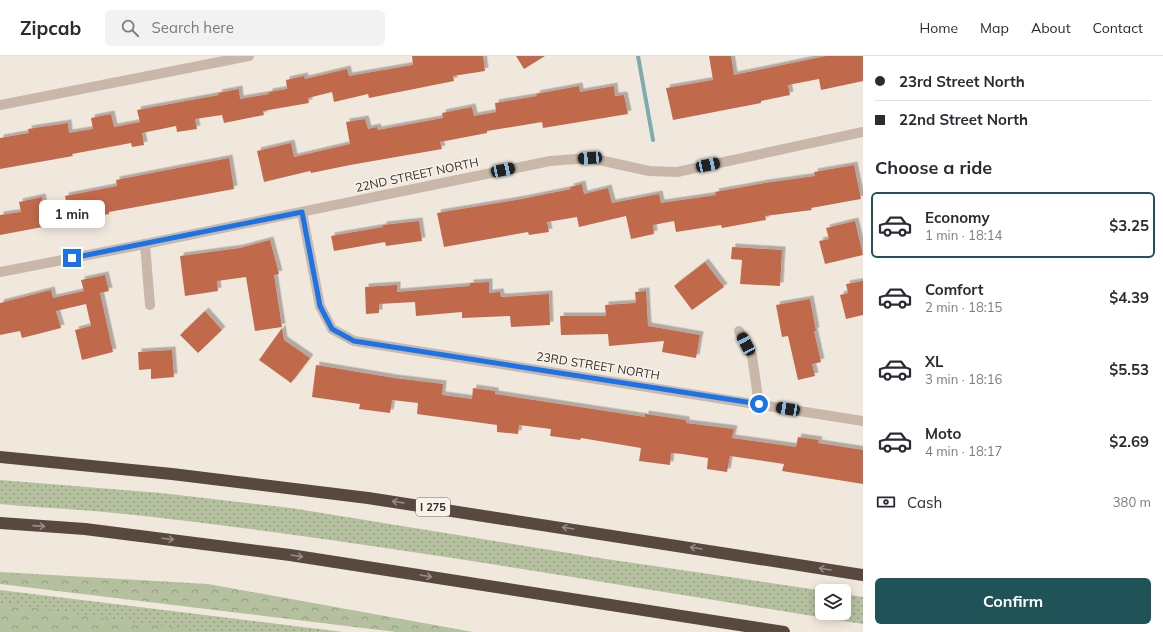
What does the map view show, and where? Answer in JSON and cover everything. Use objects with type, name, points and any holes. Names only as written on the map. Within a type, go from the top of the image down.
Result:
[{"type":"highway","name":"I 275","points":[[0,457],[172,474],[368,498],[863,575]]},
{"type":"highway","points":[[0,523],[85,529],[290,555],[784,632]]},
{"type":"street","points":[[0,105],[249,56]]},
{"type":"street","name":"22ND STREET NORTH","points":[[0,272],[145,244],[550,160],[590,158],[649,171],[677,172],[863,132]]},
{"type":"street","name":"23RD STREET NORTH","points":[[302,212],[320,306],[332,329],[354,341],[863,421]]},
{"type":"street","points":[[145,244],[150,305]]},
{"type":"street","points":[[739,331],[752,356],[759,404]]},
{"type":"green space","points":[[0,480],[161,493],[291,508],[606,559],[815,590],[815,616],[500,565],[318,538],[135,515],[0,504]]},
{"type":"green space","points":[[0,572],[208,584],[473,632],[396,632],[0,584]]},
{"type":"green space","points":[[0,590],[343,632],[0,632]]},
{"type":"green space","points":[[851,595],[863,597],[863,624],[838,620],[851,620]]},
{"type":"green space","points":[[0,603],[202,632],[0,632]]},
{"type":"building","points":[[412,56],[483,56],[485,71],[453,76],[454,81],[369,98],[368,94],[334,102],[332,92],[308,98],[309,103],[263,111],[264,115],[224,123],[222,115],[195,119],[197,129],[177,132],[176,126],[142,133],[144,145],[132,147],[131,143],[72,154],[73,156],[0,169],[0,138],[29,133],[28,129],[68,123],[69,133],[93,129],[91,118],[111,114],[114,127],[140,122],[137,110],[219,95],[218,93],[239,89],[240,99],[269,94],[269,92],[287,89],[286,80],[304,76],[305,79],[347,69],[349,76],[413,65]]},
{"type":"building","points":[[516,56],[545,56],[524,69]]},
{"type":"building","points":[[709,56],[731,56],[734,75],[826,56],[863,56],[863,81],[821,90],[819,79],[788,85],[790,95],[761,101],[761,103],[673,120],[666,88],[713,80]]},
{"type":"building","points":[[579,86],[580,92],[614,86],[615,96],[624,95],[628,114],[543,128],[542,122],[487,131],[487,133],[440,142],[442,149],[311,173],[310,171],[264,182],[257,151],[291,143],[294,157],[350,144],[346,122],[365,119],[368,129],[377,127],[378,130],[443,118],[442,113],[472,107],[474,116],[496,112],[495,103],[537,96],[536,94]]},
{"type":"building","points":[[229,158],[234,189],[109,212],[109,214],[70,221],[65,196],[117,186],[116,180]]},
{"type":"building","points":[[854,165],[861,199],[811,208],[812,210],[765,216],[766,220],[722,228],[721,225],[676,232],[674,221],[653,225],[654,234],[631,239],[626,216],[579,227],[577,217],[547,222],[549,232],[529,235],[528,232],[444,247],[437,213],[522,199],[571,189],[570,187],[582,184],[584,194],[608,188],[612,203],[659,194],[661,203],[716,195],[715,192],[765,183],[815,176],[814,172]]},
{"type":"building","points":[[42,197],[48,226],[0,235],[0,215],[21,212],[19,202]]},
{"type":"building","points":[[419,221],[422,241],[386,246],[385,242],[334,251],[331,236],[383,227],[383,225]]},
{"type":"building","points":[[855,221],[863,255],[825,264],[819,241],[829,239],[826,228]]},
{"type":"building","points":[[270,240],[279,274],[274,275],[282,327],[255,331],[246,277],[217,281],[218,291],[185,296],[180,256],[240,248]]},
{"type":"building","points":[[732,247],[782,250],[780,286],[740,284],[742,260],[731,259]]},
{"type":"building","points":[[705,262],[724,287],[692,310],[674,286]]},
{"type":"building","points":[[105,275],[109,291],[100,293],[113,352],[82,360],[75,330],[91,326],[86,304],[56,311],[61,328],[22,338],[20,331],[0,335],[0,303],[51,290],[53,298],[84,291],[81,280]]},
{"type":"building","points":[[863,281],[863,315],[846,319],[840,295],[848,293],[846,284]]},
{"type":"building","points":[[489,282],[489,293],[500,292],[501,297],[549,294],[550,325],[511,327],[510,316],[462,318],[462,312],[416,316],[415,302],[379,304],[379,313],[366,314],[365,287],[397,285],[397,292],[470,286],[470,283]]},
{"type":"building","points":[[646,291],[648,326],[700,335],[696,358],[662,352],[664,341],[609,346],[608,334],[561,335],[560,316],[606,316],[605,305],[636,303],[635,292]]},
{"type":"building","points":[[810,299],[816,331],[814,331],[821,362],[812,364],[815,376],[798,380],[788,336],[782,337],[776,305]]},
{"type":"building","points":[[205,311],[222,330],[198,353],[180,335]]},
{"type":"building","points":[[282,328],[284,340],[310,358],[291,383],[259,360]]},
{"type":"building","points":[[172,350],[174,377],[151,379],[151,369],[139,370],[138,352]]},
{"type":"building","points":[[316,365],[394,378],[443,384],[442,395],[472,399],[473,388],[495,391],[495,394],[645,417],[645,414],[686,420],[686,423],[734,429],[732,438],[796,447],[798,437],[819,440],[818,443],[863,450],[863,484],[782,471],[784,464],[730,456],[727,472],[707,469],[708,458],[682,454],[671,453],[670,465],[639,461],[641,448],[581,438],[580,440],[550,436],[551,429],[519,425],[518,434],[497,432],[497,425],[417,414],[418,403],[392,400],[390,413],[359,409],[360,404],[312,397]]},
{"type":"waterway","points":[[638,56],[653,140]]},
{"type":"route","points":[[72,258],[302,212],[320,306],[332,329],[354,341],[759,404]]}]
